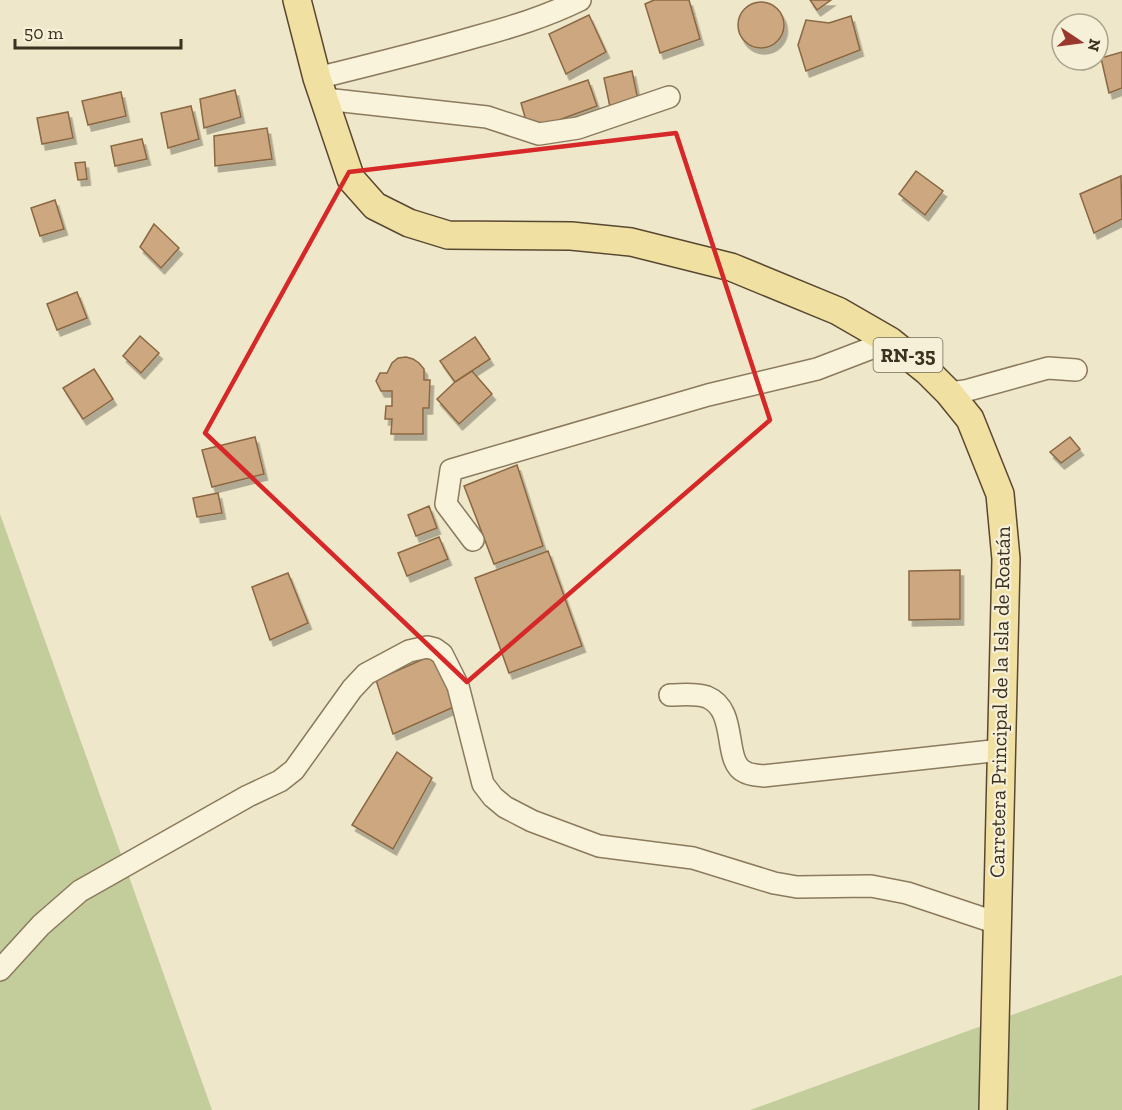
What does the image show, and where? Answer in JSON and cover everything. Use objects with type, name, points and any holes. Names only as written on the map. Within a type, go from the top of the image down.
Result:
[{"type":"main road","name":"Carretera Principal de la Isla de Roatán","points":[[297,0],[321,89],[351,179],[375,206],[409,222],[448,235],[571,236],[642,244],[731,267],[838,311],[890,341],[950,393],[970,419],[1000,494],[1006,559],[993,1110]]},
{"type":"street","points":[[321,89],[420,53],[551,15],[580,0]]},
{"type":"street","points":[[321,89],[487,117],[539,134],[578,128],[669,97]]},
{"type":"street","points":[[473,540],[446,504],[451,470],[708,395],[817,369],[890,341]]},
{"type":"street","points":[[950,393],[1047,369],[1076,370]]},
{"type":"street","points":[[0,970],[41,925],[80,891],[248,796],[280,781],[294,770],[352,688],[366,674],[409,651],[427,648],[435,649],[442,654],[458,686],[483,784],[499,802],[532,821],[599,846],[693,858],[774,883],[797,887],[871,886],[907,893],[997,923]]},
{"type":"street","points":[[670,695],[697,694],[717,703],[723,712],[735,763],[742,772],[763,776],[1001,750]]},
{"type":"highlighted area","points":[[676,133],[770,420],[467,682],[205,433],[349,172]]},
{"type":"green space","points":[[0,514],[212,1110],[0,1110]]},
{"type":"green space","points":[[1122,975],[1122,1110],[750,1110]]},
{"type":"building","points":[[654,0],[689,0],[700,39],[660,53],[645,4]]},
{"type":"building","points":[[810,0],[831,0],[817,10]]},
{"type":"building","points":[[761,2],[777,9],[784,25],[777,41],[761,48],[745,41],[738,25],[745,9]]},
{"type":"building","points":[[589,15],[606,52],[566,74],[549,34]]},
{"type":"building","points":[[851,16],[860,50],[806,71],[798,45],[806,20],[829,23]]},
{"type":"building","points":[[1122,52],[1122,88],[1109,93],[1104,72],[1110,72],[1110,55]]},
{"type":"building","points":[[632,71],[638,100],[610,107],[604,78]]},
{"type":"building","points":[[588,80],[597,106],[529,131],[521,103]]},
{"type":"building","points":[[235,90],[241,117],[204,128],[200,99]]},
{"type":"building","points":[[121,92],[126,116],[88,125],[82,101]]},
{"type":"building","points":[[191,106],[199,139],[168,148],[161,113]]},
{"type":"building","points":[[68,112],[73,138],[42,144],[37,118]]},
{"type":"building","points":[[267,128],[272,159],[215,166],[214,136]]},
{"type":"building","points":[[142,139],[147,159],[115,166],[111,146]]},
{"type":"building","points":[[85,162],[87,179],[78,180],[75,163]]},
{"type":"building","points":[[916,171],[943,191],[925,215],[899,194]]},
{"type":"building","points":[[1121,176],[1122,219],[1094,233],[1080,194]]},
{"type":"building","points":[[55,200],[64,229],[40,236],[31,208]]},
{"type":"building","points":[[154,224],[179,248],[161,268],[140,247]]},
{"type":"building","points":[[77,292],[87,318],[57,330],[47,304]]},
{"type":"building","points":[[140,336],[159,353],[141,373],[123,356]]},
{"type":"building","points":[[475,337],[490,359],[455,382],[440,361]]},
{"type":"building","points":[[406,357],[419,363],[424,369],[424,380],[430,380],[429,408],[423,408],[423,434],[391,434],[392,419],[385,419],[386,406],[392,406],[392,391],[381,391],[376,381],[380,373],[387,373],[392,363],[398,358]]},
{"type":"building","points":[[94,369],[113,399],[83,419],[63,388]]},
{"type":"building","points":[[472,371],[492,394],[459,424],[437,399],[455,382]]},
{"type":"building","points":[[255,437],[264,474],[212,487],[202,450]]},
{"type":"building","points":[[1070,437],[1080,449],[1061,463],[1050,452]]},
{"type":"building","points":[[517,465],[543,546],[494,564],[464,486]]},
{"type":"building","points":[[218,493],[222,513],[197,517],[193,498]]},
{"type":"building","points":[[429,506],[437,528],[416,536],[408,515]]},
{"type":"building","points":[[439,537],[448,559],[407,576],[398,553]]},
{"type":"building","points":[[548,551],[582,646],[509,673],[475,578]]},
{"type":"building","points":[[960,570],[960,619],[909,620],[909,571]]},
{"type":"building","points":[[288,573],[308,623],[270,640],[252,587]]},
{"type":"building","points":[[437,653],[456,706],[393,734],[376,680]]},
{"type":"building","points":[[397,752],[432,778],[393,849],[352,825]]}]
